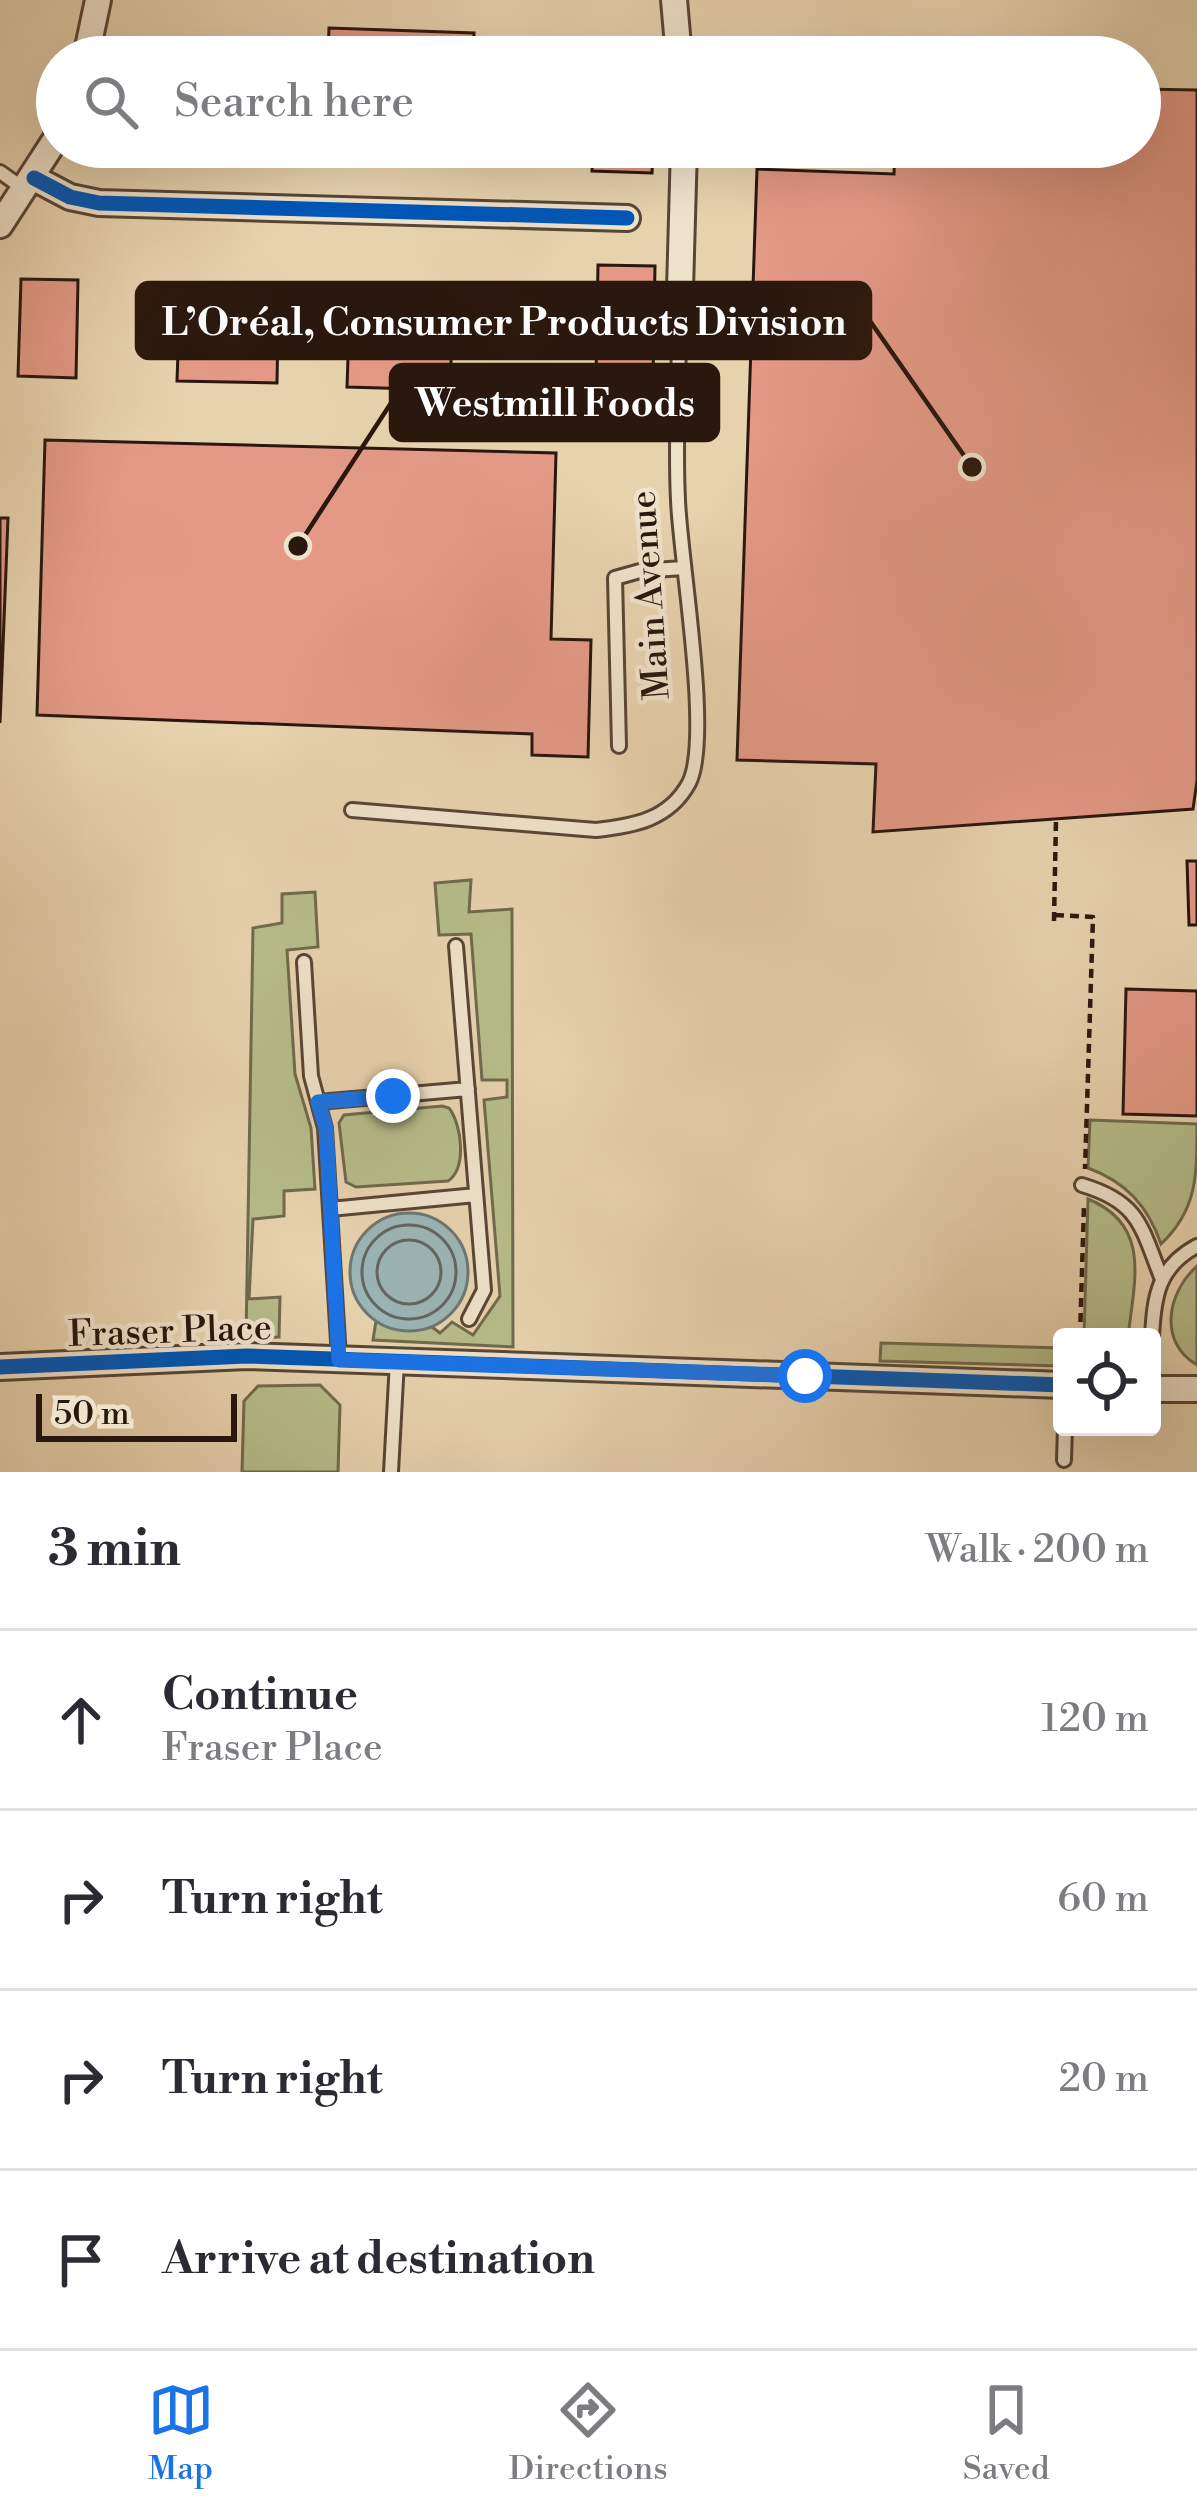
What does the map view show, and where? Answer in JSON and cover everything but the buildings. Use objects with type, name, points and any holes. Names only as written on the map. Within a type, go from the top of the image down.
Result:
[{"type":"street","points":[[90,36],[98,0]]},
{"type":"street","points":[[674,0],[677,36]]},
{"type":"street","points":[[0,225],[39,168]]},
{"type":"street","name":"Main Avenue","points":[[680,325],[684,168]]},
{"type":"street","points":[[30,184],[99,202],[627,218]]},
{"type":"street","name":"Fraser Place","points":[[0,1367],[247,1357],[1053,1385]]},
{"type":"street","points":[[1161,1389],[1197,1389]]},
{"type":"lane","points":[[0,172],[30,184]]},
{"type":"lane","name":"Main Avenue","points":[[352,810],[596,830],[635,826],[657,816],[691,780],[697,721],[678,500],[680,325]]},
{"type":"lane","points":[[619,746],[615,578],[683,568]]},
{"type":"lane","points":[[456,946],[484,1291],[469,1319]]},
{"type":"lane","points":[[304,962],[311,1076],[326,1128],[339,1360]]},
{"type":"lane","points":[[318,1102],[468,1089]]},
{"type":"lane","points":[[1083,1192],[1110,1193],[1127,1206],[1142,1228],[1160,1277],[1152,1328]]},
{"type":"lane","points":[[330,1209],[476,1195]]},
{"type":"lane","points":[[1160,1277],[1173,1261],[1197,1246]]},
{"type":"lane","points":[[391,1472],[397,1361]]},
{"type":"lane","points":[[1064,1460],[1065,1436]]},
{"type":"path","points":[[1056,819],[1055,918],[1093,916],[1085,1169]]},
{"type":"path","points":[[1080,1328],[1083,1192]]},
{"type":"green space","points":[[471,880],[469,912],[512,909],[513,1347],[373,1340],[376,1321],[403,1329],[432,1327],[440,1333],[452,1322],[473,1335],[500,1296],[484,1100],[507,1097],[507,1080],[482,1080],[471,934],[439,935],[435,883]]},
{"type":"green space","points":[[315,892],[318,947],[287,950],[295,1074],[311,1128],[315,1189],[284,1191],[284,1216],[253,1219],[249,1299],[280,1297],[279,1337],[246,1338],[253,928],[282,923],[282,894]]},
{"type":"green space","points":[[442,1106],[453,1115],[460,1146],[458,1166],[448,1181],[356,1187],[346,1182],[339,1123],[344,1115]]},
{"type":"green space","points":[[1090,1120],[1197,1124],[1188,1205],[1161,1244],[1134,1197],[1114,1180],[1088,1168]]},
{"type":"green space","points":[[1088,1199],[1122,1224],[1130,1240],[1135,1276],[1129,1328],[1084,1328]]},
{"type":"green space","points":[[1197,1266],[1197,1365],[1176,1344],[1171,1317],[1179,1290]]},
{"type":"green space","points":[[881,1343],[1053,1348],[1053,1366],[880,1361]]},
{"type":"green space","points":[[320,1385],[340,1405],[338,1472],[242,1472],[244,1401],[258,1386]]},
{"type":"water","points":[[409,1213],[432,1217],[451,1230],[464,1249],[468,1272],[464,1295],[451,1314],[432,1327],[409,1331],[386,1327],[367,1314],[354,1295],[350,1272],[354,1249],[367,1230],[386,1217]]},
{"type":"cycle path","points":[[34,178],[70,197],[99,203],[627,218]]},
{"type":"cycle path","points":[[0,1367],[247,1356],[1053,1385]]},
{"type":"place","name":"L’Oréal, Consumer Products Division","points":[[972,467]]},
{"type":"place","name":"Westmill Foods","points":[[298,546]]},
{"type":"route","points":[[393,1096],[318,1102],[326,1128],[339,1360],[805,1376]]}]
